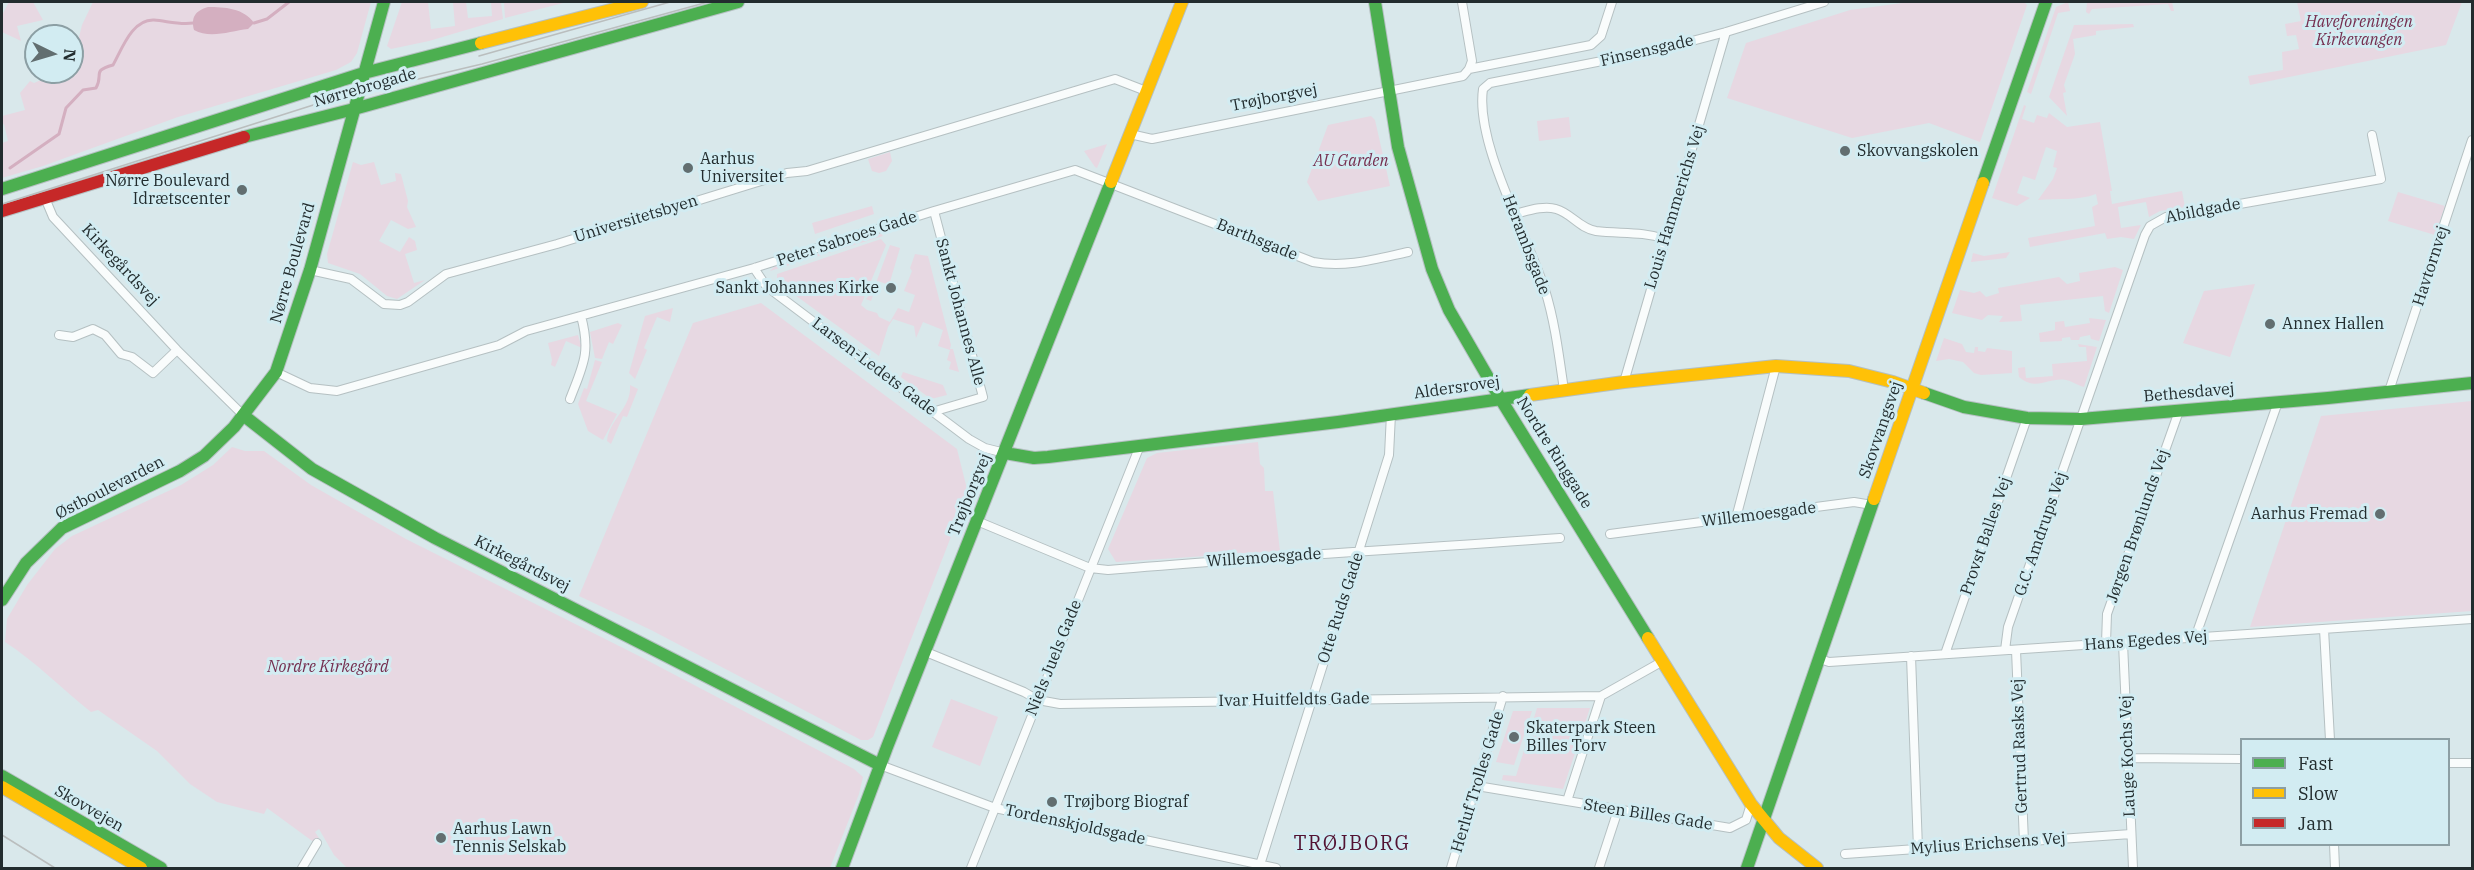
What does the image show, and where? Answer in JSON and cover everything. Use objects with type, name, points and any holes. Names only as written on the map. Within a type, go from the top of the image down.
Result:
[{"type":"street","name":"Nørre Boulevard","points":[[243,415],[276,372],[310,270],[384,2]]},
{"type":"street","name":"Nørrebrogade","points":[[2,189],[364,73],[642,2]]},
{"type":"street","name":"Nørrebrogade","points":[[2,211],[227,141],[354,109],[738,2]]},
{"type":"street","name":"Trøjborgvej","points":[[842,868],[880,765],[1182,2]]},
{"type":"street","name":"Nordre Ringgade","points":[[1375,2],[1398,147],[1432,269],[1449,310],[1500,398],[1751,804],[1786,845],[1817,868]]},
{"type":"street","points":[[1462,2],[1472,62],[1469,69]]},
{"type":"street","name":"Trøjborgvej","points":[[1130,134],[1152,140],[1463,76],[1469,69],[1591,45],[1601,36],[1612,2]]},
{"type":"street","name":"Finsensgade","points":[[1482,102],[1483,89],[1490,83],[1625,57],[1726,32],[1824,2]]},
{"type":"street","name":"Skovvangsvej","points":[[1747,868],[2046,2]]},
{"type":"street","name":"Louis Hammerichs Vej","points":[[1624,382],[1726,32]]},
{"type":"street","name":"Universitetsbyen","points":[[310,270],[351,279],[384,304],[400,305],[408,302],[446,274],[557,244],[787,173],[807,171],[1106,81],[1120,80],[1146,91]]},
{"type":"street","name":"Herambsgade","points":[[1482,102],[1496,164],[1545,290],[1564,390]]},
{"type":"street","name":"Abildgade","points":[[2081,419],[2125,289],[2150,226],[2166,217],[2380,178],[2372,135]]},
{"type":"street","name":"Havtornvej","points":[[2389,392],[2472,140]]},
{"type":"street","name":"Peter Sabroes Gade","points":[[276,372],[310,388],[337,391],[499,345],[526,331],[754,268],[934,211],[1075,170],[1111,183]]},
{"type":"street","name":"Barthsgade","points":[[1111,183],[1313,262],[1362,263],[1408,252]]},
{"type":"street","name":"Kirkegårdsvej","points":[[45,198],[53,217],[177,350],[243,415],[312,469],[435,538],[880,765]]},
{"type":"street","points":[[1515,213],[1547,208],[1557,209],[1581,226],[1594,231],[1648,233],[1665,239]]},
{"type":"street","name":"Sankt Johannes Alle","points":[[932,412],[982,397],[934,211]]},
{"type":"street","name":"Larsen-Ledets Gade","points":[[754,268],[766,285],[932,412],[977,444],[1005,453]]},
{"type":"street","points":[[570,399],[587,352],[587,336],[581,316]]},
{"type":"street","points":[[59,335],[73,336],[93,329],[105,335],[121,354],[132,357],[153,373],[177,350]]},
{"type":"street","points":[[1736,518],[1776,366]]},
{"type":"street","name":"Aldersrovej","points":[[1005,453],[1048,457],[1138,448],[1624,382],[1776,366],[1849,371],[1912,389]]},
{"type":"street","name":"Bethesdavej","points":[[1912,389],[1964,407],[2027,418],[2081,419],[2472,383]]},
{"type":"street","points":[[2195,638],[2278,402]]},
{"type":"street","name":"Jørgen Brønlunds Vej","points":[[2106,643],[2108,614],[2179,411]]},
{"type":"street","name":"Otte Ruds Gade","points":[[1260,867],[1389,455],[1391,414]]},
{"type":"street","name":"Østboulevarden","points":[[2,600],[26,563],[59,531],[191,465],[227,434],[243,415]]},
{"type":"street","name":"Provst Balles Vej","points":[[1945,654],[2027,418]]},
{"type":"street","name":"G.C. Amdrups Vej","points":[[2005,650],[2008,627],[2081,419]]},
{"type":"street","name":"Niels Juels Gade","points":[[971,868],[1138,448]]},
{"type":"street","name":"Willemoesgade","points":[[1610,534],[1854,502],[1872,506]]},
{"type":"street","name":"Willemoesgade","points":[[977,522],[1090,568],[1108,570],[1277,556],[1358,553],[1560,538]]},
{"type":"street","name":"Hans Egedes Vej","points":[[1820,659],[1829,662],[2472,619]]},
{"type":"street","points":[[2324,629],[2330,738]]},
{"type":"street","name":"Lauge Kochs Vej","points":[[2123,643],[2133,868]]},
{"type":"street","name":"Gertrud Rasks Vej","points":[[2016,650],[2024,842]]},
{"type":"street","name":"Ivar Huitfeldts Gade","points":[[926,652],[1024,692],[1038,700],[1060,704],[1601,696],[1663,661]]},
{"type":"street","points":[[1911,656],[1918,849]]},
{"type":"street","name":"Herluf Trolles Gade","points":[[1451,868],[1503,696]]},
{"type":"street","points":[[1567,801],[1601,696]]},
{"type":"street","points":[[2128,758],[2240,759]]},
{"type":"street","points":[[2450,763],[2472,763]]},
{"type":"street","name":"Tordenskjoldsgade","points":[[880,765],[995,808],[1260,867],[1276,868]]},
{"type":"street","name":"Skovvejen","points":[[2,776],[161,868]]},
{"type":"street","name":"Steen Billes Gade","points":[[1477,786],[1730,828],[1743,824],[1751,804]]},
{"type":"street","name":"Skovvejen","points":[[2,787],[141,868]]},
{"type":"street","points":[[1599,868],[1618,810]]},
{"type":"street","name":"Mylius Erichsens Vej","points":[[1845,854],[2131,834]]},
{"type":"street","points":[[302,868],[317,843]]},
{"type":"street","points":[[2334,846],[2335,868]]},
{"type":"green space","points":[[9,2],[33,2],[43,20],[17,26],[21,41],[2,32],[2,15]]},
{"type":"green space","points":[[93,2],[371,2],[357,53],[351,62],[336,70],[178,117],[43,166],[2,178],[2,143],[8,141],[4,124],[2,125],[2,116],[25,110],[20,93],[28,84],[84,84],[82,24]]},
{"type":"green space","points":[[402,2],[428,2],[431,29],[455,26],[453,2],[466,2],[468,18],[492,16],[491,2],[501,2],[503,19],[429,41],[391,49],[387,46]]},
{"type":"green space","points":[[504,2],[509,3],[567,2],[505,18]]},
{"type":"green space","points":[[1910,2],[2024,2],[2027,5],[1980,142],[1929,123],[1852,138],[1727,98],[1746,43],[1850,10]]},
{"type":"green space","points":[[2068,2],[2070,11],[2058,13],[2031,94],[2027,92],[2056,7]]},
{"type":"green space","points":[[2172,2],[2174,11],[2171,11],[2168,4],[2092,9],[2089,14],[2086,12],[2087,3]]},
{"type":"green space","name":"Haveforeningen Kirkevangen","points":[[2297,2],[2462,2],[2446,45],[2250,85],[2248,76],[2283,70],[2282,52],[2299,49],[2296,35],[2287,36],[2285,24],[2301,21]]},
{"type":"green space","points":[[2133,24],[2134,27],[2096,31],[2096,35],[2073,39],[2075,54],[2064,85],[2066,92],[2063,93],[2067,116],[2049,97],[2074,25]]},
{"type":"green space","points":[[2024,105],[2026,106],[2022,119],[2034,123],[2037,115],[2047,118],[2049,113],[2067,127],[2100,122],[2112,191],[2110,191],[2112,204],[2182,191],[2185,207],[2160,211],[2149,217],[2146,202],[2118,207],[2121,228],[2141,225],[2134,239],[2121,237],[2107,239],[2105,233],[2030,247],[2028,238],[2095,226],[2092,207],[2098,204],[2096,194],[2075,198],[2038,200],[2053,179],[2057,168],[2053,167],[2057,151],[2046,147],[2035,180],[2023,176],[2017,193],[2030,198],[2017,206],[1992,198]]},
{"type":"green space","name":"AU Garden","points":[[1371,116],[1375,120],[1390,186],[1318,201],[1307,182],[1328,125]]},
{"type":"green space","points":[[1569,117],[1571,137],[1539,141],[1537,121]]},
{"type":"green space","points":[[1107,144],[1097,168],[1084,151]]},
{"type":"green space","points":[[890,152],[892,161],[886,171],[879,173],[872,171],[868,159]]},
{"type":"green space","points":[[353,162],[361,165],[374,162],[381,185],[396,181],[395,173],[401,174],[408,201],[407,207],[416,227],[408,229],[391,220],[379,241],[400,252],[409,237],[415,241],[417,250],[405,254],[414,283],[425,280],[397,299],[387,296],[360,274],[328,263],[327,254]]},
{"type":"green space","points":[[2398,192],[2445,206],[2435,235],[2388,221]]},
{"type":"green space","points":[[872,206],[874,214],[815,234],[812,223]]},
{"type":"green space","points":[[881,234],[883,236],[770,271],[774,267]]},
{"type":"green space","points":[[881,239],[886,245],[861,305],[890,322],[898,308],[909,312],[915,295],[904,291],[912,271],[910,268],[915,254],[928,256],[951,345],[950,349],[953,349],[959,372],[949,369],[951,362],[947,360],[950,350],[938,346],[943,330],[923,322],[916,338],[914,326],[893,319],[888,327],[879,356],[777,282],[777,274]]},
{"type":"green space","points":[[890,245],[900,248],[889,285],[878,281],[871,301],[866,299],[873,291]]},
{"type":"green space","points":[[2010,252],[2006,258],[1971,262],[1973,253],[1984,256]]},
{"type":"green space","points":[[2115,267],[2123,270],[2109,313],[2105,311],[2103,296],[2020,305],[2022,321],[1999,322],[2003,316],[1988,315],[1982,320],[1952,313],[1960,290],[1974,293],[1980,291],[1986,297],[1999,293],[1998,288],[2059,277],[2067,284],[2080,281],[2079,273]]},
{"type":"green space","points":[[2255,284],[2230,357],[2183,343],[2204,291]]},
{"type":"green space","points":[[761,303],[957,449],[968,493],[873,737],[868,740],[861,740],[651,630],[579,596],[693,323]]},
{"type":"green space","points":[[673,308],[670,322],[657,317],[644,348],[647,350],[635,379],[629,373],[645,316]]},
{"type":"green space","points":[[2089,318],[2106,320],[2099,341],[2091,339],[2090,335],[2080,337],[2079,340],[2071,340],[2070,337],[2062,338],[2062,341],[2040,342],[2039,333],[2055,330],[2055,322],[2064,321],[2065,327],[2090,323]]},
{"type":"green space","points":[[618,323],[622,325],[613,344],[609,342],[602,359],[595,358],[590,332]]},
{"type":"green space","points":[[578,335],[582,348],[566,341],[555,367],[551,365],[548,343]]},
{"type":"green space","points":[[1944,338],[1962,344],[1966,352],[1974,353],[1975,347],[1978,347],[1978,351],[1985,352],[1987,348],[2012,351],[2012,373],[1981,375],[1974,373],[1963,362],[1949,359],[1936,361]]},
{"type":"green space","points":[[2078,344],[2097,347],[2084,387],[2066,380],[2037,384],[2019,377],[2018,368],[2025,367],[2026,378],[2053,376],[2052,364],[2087,361],[2086,347],[2079,347]]},
{"type":"green space","points":[[595,360],[602,362],[586,401],[617,414],[603,440],[588,431],[578,404],[584,388],[587,389]]},
{"type":"green space","points":[[903,372],[943,385],[947,395],[931,399],[901,377]]},
{"type":"green space","points":[[630,385],[638,389],[627,417],[623,416],[611,444],[607,441],[609,433],[628,400]]},
{"type":"green space","name":"Aarhus Fremad","points":[[2472,401],[2472,611],[2250,627],[2321,416]]},
{"type":"green space","points":[[1258,442],[1260,464],[1264,468],[1265,491],[1273,491],[1280,551],[1116,562],[1108,549],[1147,458],[1157,453]]},
{"type":"green space","name":"Nordre Kirkegård","points":[[232,447],[245,451],[264,451],[311,485],[406,539],[639,656],[854,769],[863,777],[859,794],[830,868],[347,868],[334,855],[319,829],[315,832],[319,838],[315,843],[267,808],[264,814],[217,802],[190,784],[157,751],[98,710],[91,712],[5,642],[7,619],[27,585],[55,549],[72,536],[181,485],[213,465]]},
{"type":"green space","points":[[951,699],[998,717],[980,766],[932,747]]},
{"type":"green space","points":[[1537,708],[1590,708],[1563,789],[1502,780],[1503,775],[1516,776]]},
{"type":"green space","name":"Skaterpark Steen Billes Torv","points":[[1513,711],[1532,711],[1514,765],[1496,762]]},
{"type":"shaded area","points":[[208,7],[239,11],[254,23],[248,29],[221,34],[200,33],[194,30],[193,21],[200,10]]},
{"type":"waterway","points":[[254,23],[267,19],[289,2]]},
{"type":"waterway","points":[[10,168],[59,134],[66,108],[83,90],[96,88],[100,71],[113,65],[124,43],[140,24],[154,20],[193,23]]},
{"type":"tram line","points":[[479,56],[670,2]]},
{"type":"tram line","points":[[2,204],[329,100],[482,64],[708,2]]},
{"type":"tram line","points":[[2,835],[55,868]]},
{"type":"traffic: fast","points":[[2,600],[26,563],[62,528],[180,471],[204,456],[234,427],[276,372],[310,270],[384,2]]},
{"type":"traffic: fast","points":[[244,137],[354,109],[738,2]]},
{"type":"traffic: fast","points":[[1375,2],[1398,147],[1432,269],[1449,310],[1500,398],[1648,638]]},
{"type":"traffic: fast","points":[[1983,183],[2046,2]]},
{"type":"traffic: fast","points":[[2,189],[364,73],[481,43]]},
{"type":"traffic: fast","points":[[842,868],[887,747],[1111,182]]},
{"type":"traffic: fast","points":[[1924,393],[1964,407],[2027,418],[2081,419],[2472,383]]},
{"type":"traffic: fast","points":[[1005,453],[1034,458],[1048,457],[1338,422],[1530,395]]},
{"type":"traffic: fast","points":[[243,415],[312,469],[435,538],[880,765]]},
{"type":"traffic: fast","points":[[1747,868],[1874,499]]},
{"type":"traffic: fast","points":[[2,776],[161,868]]},
{"type":"traffic: slow","points":[[481,43],[642,2]]},
{"type":"traffic: slow","points":[[1111,182],[1182,2]]},
{"type":"traffic: slow","points":[[1874,499],[1983,183]]},
{"type":"traffic: slow","points":[[1530,395],[1624,382],[1776,366],[1849,371],[1893,382],[1924,393]]},
{"type":"traffic: slow","points":[[1648,638],[1751,804],[1779,838],[1817,868]]},
{"type":"traffic: slow","points":[[2,787],[141,868]]},
{"type":"traffic: jam","points":[[2,211],[244,137]]},
{"type":"place","name":"Skovvangskolen","points":[[1845,151]]},
{"type":"place","name":"Aarhus Universitet","points":[[688,168]]},
{"type":"place","name":"Nørre Boulevard Idrætscenter","points":[[242,190]]},
{"type":"place","name":"Sankt Johannes Kirke","points":[[891,288]]},
{"type":"place","name":"Annex Hallen","points":[[2270,324]]},
{"type":"place","name":"Aarhus Fremad","points":[[2380,514]]},
{"type":"place","name":"Skaterpark Steen Billes Torv","points":[[1514,737]]},
{"type":"place","name":"Trøjborg Biograf","points":[[1052,802]]},
{"type":"place","name":"Aarhus Lawn Tennis Selskab","points":[[441,838]]},
{"type":"district","name":"TRØJBORG","points":[[1352,844]]}]
